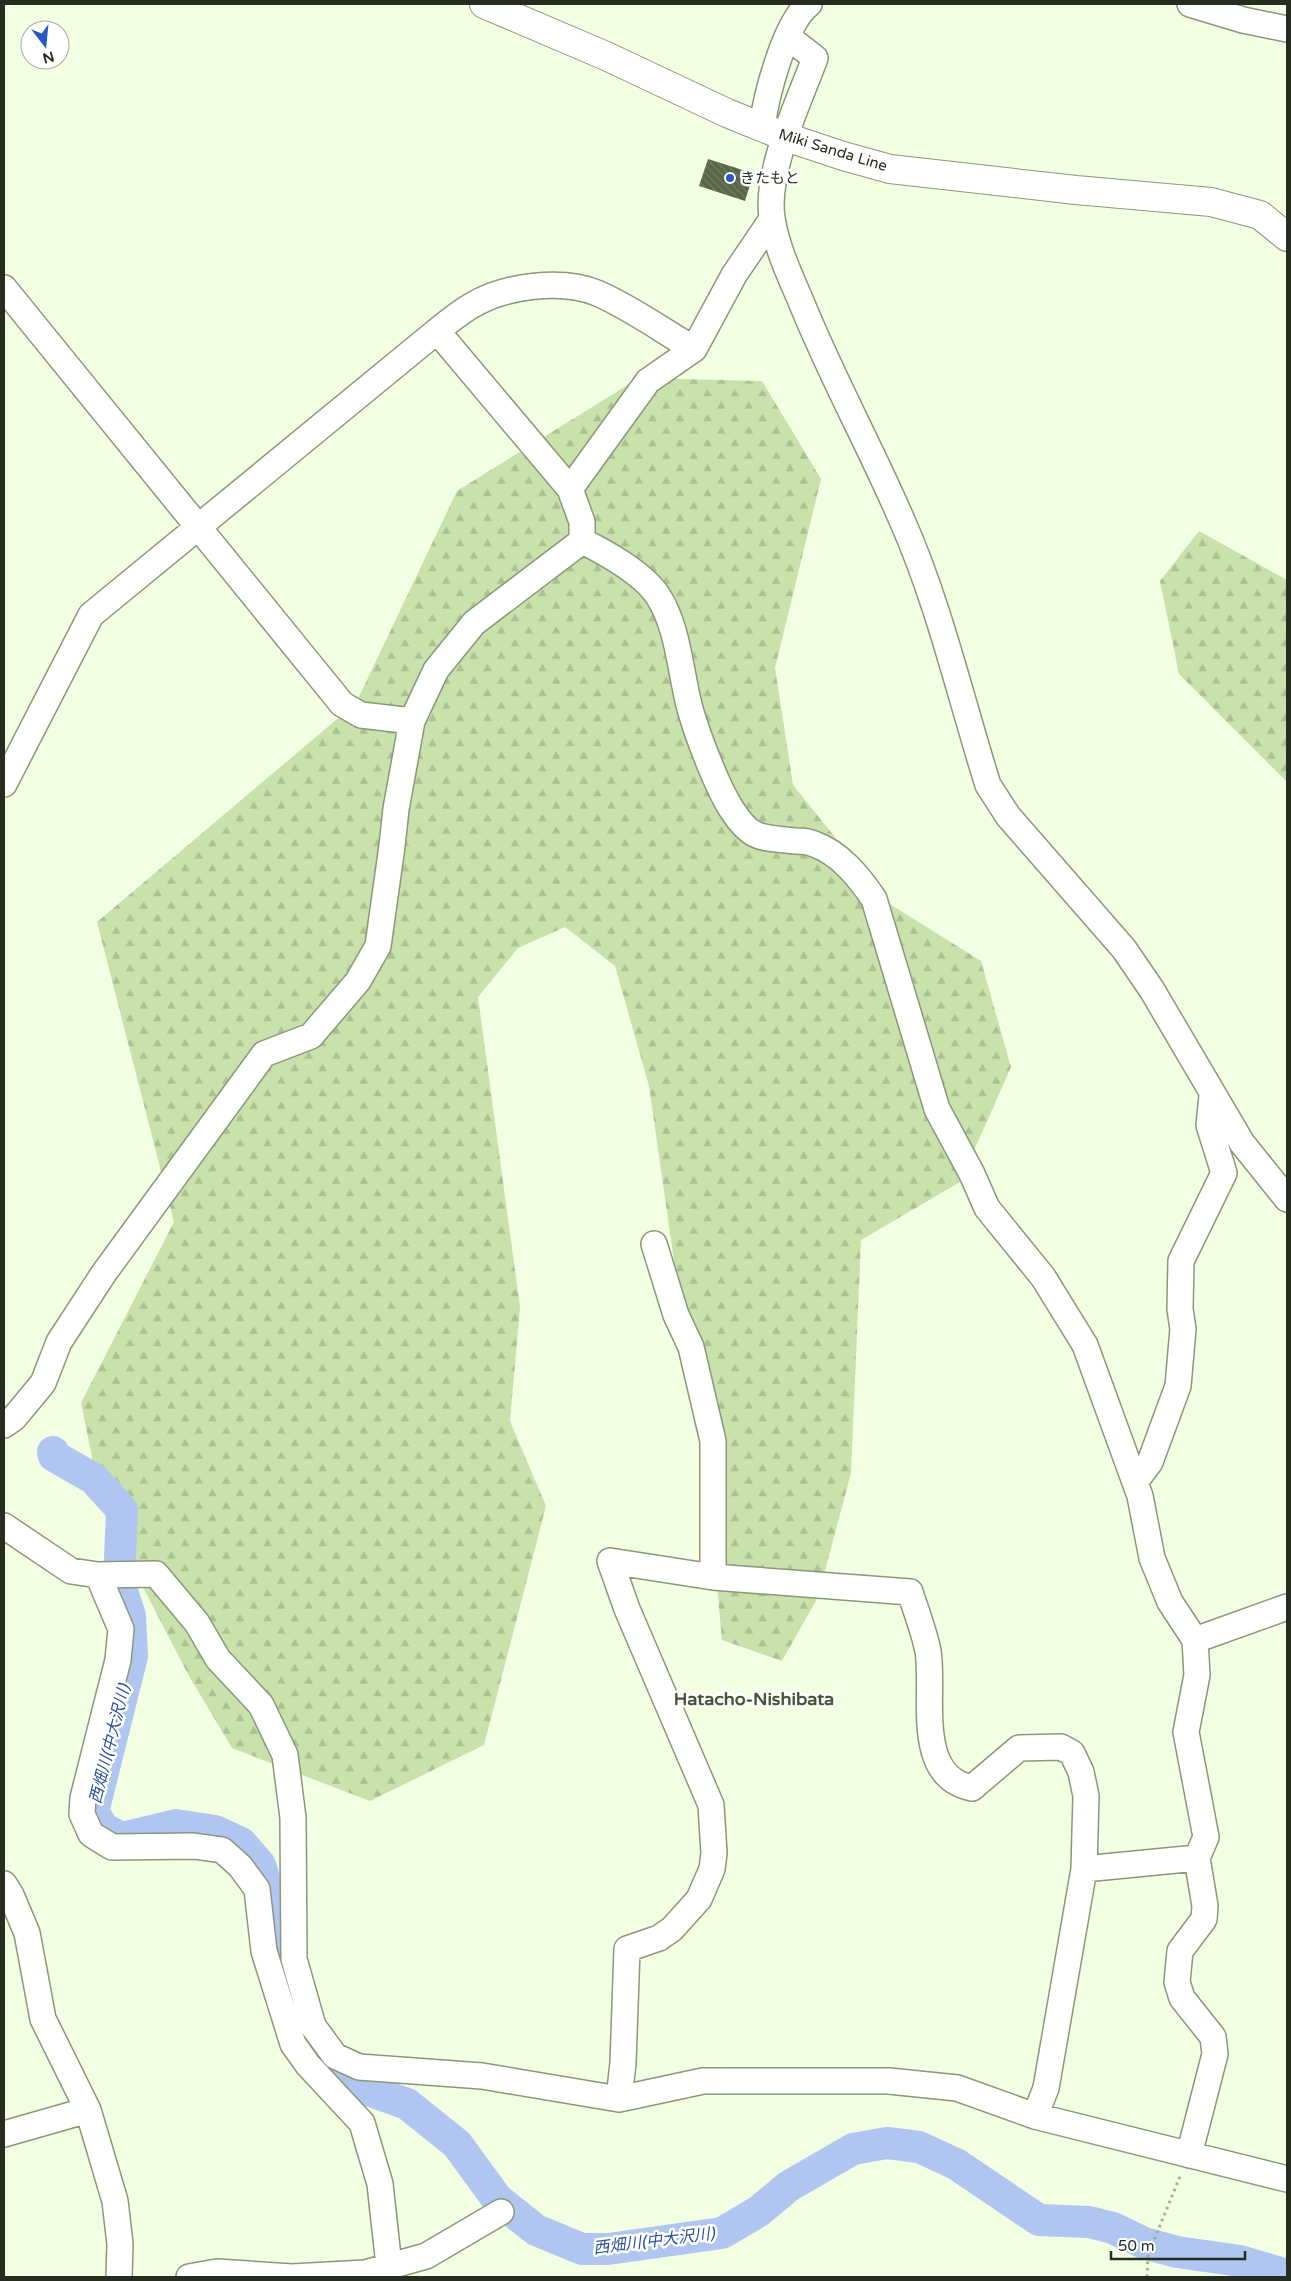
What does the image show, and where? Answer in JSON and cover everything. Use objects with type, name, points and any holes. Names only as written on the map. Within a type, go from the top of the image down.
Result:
[{"type":"main road","name":"Miki Sanda Line","points":[[484,4],[774,132],[890,169],[1076,190],[1211,202],[1260,215],[1287,237]]},
{"type":"street","points":[[809,4],[801,9],[788,37],[766,97],[774,132],[771,191],[772,219],[788,270],[816,341],[901,517],[920,564],[988,785],[1008,816],[1124,950],[1152,990],[1212,1096],[1242,1143],[1287,1200]]},
{"type":"street","points":[[1190,4],[1243,20],[1287,29]]},
{"type":"street","points":[[774,132],[815,58],[788,37]]},
{"type":"street","points":[[570,489],[648,381],[694,349],[734,276],[772,219]]},
{"type":"street","points":[[4,784],[91,615],[437,330],[472,305],[501,292],[531,286],[563,285],[596,292],[694,349]]},
{"type":"street","points":[[4,288],[342,704],[361,715],[412,721]]},
{"type":"street","points":[[437,330],[570,489],[582,522],[582,540]]},
{"type":"street","points":[[4,1425],[14,1418],[44,1383],[59,1342],[104,1273],[264,1054],[311,1036],[358,981],[378,946],[396,809],[412,721],[436,670],[474,623],[582,540]]},
{"type":"street","points":[[582,540],[629,568],[658,594],[670,620],[693,716],[719,784],[731,808],[746,830],[758,837],[812,842],[830,851],[861,880],[874,900],[937,1109],[972,1174],[986,1208],[1043,1277],[1085,1345],[1140,1496],[1152,1558],[1170,1602],[1195,1640],[1197,1675],[1186,1732],[1206,1837],[1197,1858],[1205,1906],[1204,1918],[1180,1951],[1177,1982],[1182,1998],[1213,2037],[1215,2054],[1189,2155]]},
{"type":"street","points":[[1135,1482],[1150,1462],[1178,1386],[1183,1329],[1180,1309],[1181,1261],[1224,1173],[1209,1125],[1212,1096]]},
{"type":"street","points":[[654,1244],[676,1314],[691,1347],[713,1441],[713,1577]]},
{"type":"street","points":[[4,1526],[71,1571],[98,1576],[156,1574],[197,1623],[218,1659],[261,1705],[285,1755],[293,1818],[294,1959],[313,2026],[335,2056],[359,2066],[482,2076],[618,2099],[703,2081],[889,2081],[957,2088],[1035,2116],[1287,2179]]},
{"type":"street","points":[[618,2099],[623,2063],[627,1949],[659,1938],[672,1929],[700,1899],[712,1869],[714,1853],[711,1805],[627,1609],[610,1561],[713,1577],[910,1592],[928,1651],[931,1744],[942,1772],[959,1786],[972,1788],[1019,1748],[1061,1747],[1072,1753],[1081,1772],[1086,1796],[1084,1869],[1046,2088],[1035,2116]]},
{"type":"street","points":[[98,1576],[121,1629],[118,1660],[83,1798],[82,1814],[91,1834],[112,1847],[194,1846],[222,1850],[240,1866],[257,1889],[264,1951],[293,2044],[308,2065],[362,2123],[380,2184],[389,2266]]},
{"type":"street","points":[[1195,1640],[1287,1607]]},
{"type":"street","points":[[1084,1869],[1197,1858]]},
{"type":"street","points":[[4,1884],[11,1895],[27,1933],[44,2019],[88,2110],[115,2201],[120,2244],[119,2277]]},
{"type":"street","points":[[4,2134],[88,2110]]},
{"type":"street","points":[[189,2277],[217,2272],[292,2277],[365,2273],[426,2256],[501,2212]]},
{"type":"path","points":[[1147,2277],[1148,2255],[1189,2155]]},
{"type":"green space","points":[[639,378],[762,381],[821,479],[775,668],[793,785],[888,903],[981,961],[1011,1067],[960,1182],[861,1240],[851,1473],[818,1597],[782,1661],[722,1640],[711,1520],[649,1086],[615,966],[565,927],[518,948],[478,997],[520,1307],[510,1421],[546,1506],[484,1745],[370,1801],[232,1748],[189,1676],[103,1510],[81,1403],[174,1222],[97,922],[356,703],[457,491]]},
{"type":"green space","points":[[1199,531],[1287,580],[1287,782],[1179,674],[1160,581]]},
{"type":"building","points":[[708,159],[749,172],[746,183],[750,185],[745,201],[699,186]]},
{"type":"waterway","name":"西畑川(中大沢川)","points":[[53,1452],[54,1456],[94,1479],[122,1510],[119,1582],[130,1616],[132,1656],[93,1812],[104,1829],[122,1838],[176,1825],[215,1831],[241,1843],[260,1865],[273,1907],[282,1966],[318,2055],[332,2072],[349,2083],[407,2104],[457,2144],[497,2199],[536,2230],[582,2249],[608,2249],[722,2233],[759,2211],[789,2186],[853,2149],[887,2143],[919,2147],[956,2164],[1039,2220],[1089,2222],[1113,2228],[1144,2243],[1177,2252],[1240,2261],[1287,2275]]},
{"type":"place","name":"きたもと","points":[[730,178]]},
{"type":"district","name":"Hatacho-Nishibata","points":[[754,1699]]}]
